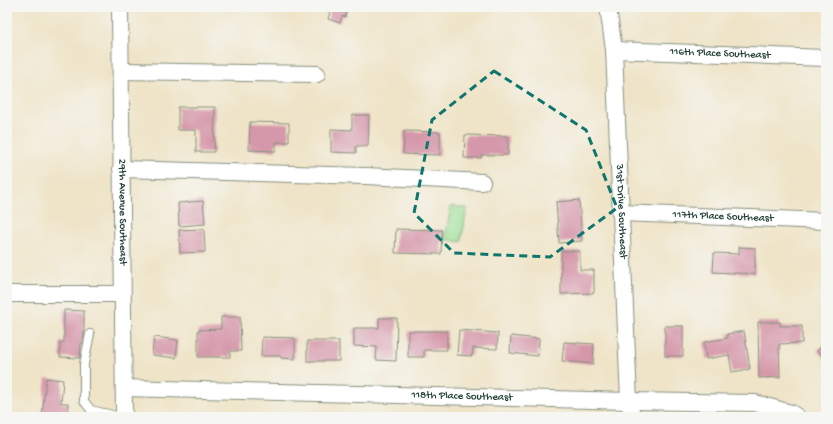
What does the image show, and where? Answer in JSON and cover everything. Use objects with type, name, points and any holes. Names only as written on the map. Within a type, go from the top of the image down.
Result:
[{"type":"street","name":"29th Avenue Southeast","points":[[120,7],[124,417]]},
{"type":"street","name":"31st Drive Southeast","points":[[608,7],[614,50],[629,401],[632,417]]},
{"type":"street","name":"116th Place Southeast","points":[[614,50],[826,58]]},
{"type":"street","points":[[121,71],[317,74]]},
{"type":"street","points":[[121,169],[366,176],[482,182]]},
{"type":"street","name":"117th Place Southeast","points":[[620,212],[826,221]]},
{"type":"street","points":[[7,294],[122,294]]},
{"type":"street","name":"118th Place Southeast","points":[[124,388],[755,403],[791,413],[796,417]]},
{"type":"lane","points":[[90,334],[84,364],[84,401],[91,410],[121,417]]},
{"type":"highlighted area","points":[[494,71],[586,130],[617,208],[550,257],[454,253],[414,213],[432,120]]},
{"type":"green space","points":[[451,206],[467,208],[461,242],[445,239]]},
{"type":"building","points":[[315,7],[348,7],[345,17],[342,16],[340,23],[328,19],[330,12]]},
{"type":"building","points":[[178,107],[215,107],[214,152],[196,152],[196,130],[178,130]]},
{"type":"building","points":[[352,115],[369,115],[368,146],[356,146],[356,153],[331,152],[331,129],[352,130]]},
{"type":"building","points":[[250,122],[289,123],[289,142],[276,142],[276,151],[249,150]]},
{"type":"building","points":[[404,131],[440,132],[440,155],[403,154]]},
{"type":"building","points":[[465,135],[508,136],[508,155],[482,155],[481,158],[464,158]]},
{"type":"building","points":[[579,200],[582,241],[559,243],[556,202]]},
{"type":"building","points":[[203,201],[205,224],[179,226],[178,203]]},
{"type":"building","points":[[204,229],[205,252],[180,253],[179,230]]},
{"type":"building","points":[[396,229],[442,230],[441,254],[395,253]]},
{"type":"building","points":[[739,247],[755,248],[755,274],[713,272],[714,253],[739,254]]},
{"type":"building","points":[[561,251],[580,251],[580,270],[594,270],[594,293],[561,294]]},
{"type":"building","points":[[64,310],[84,311],[84,343],[81,343],[80,358],[60,357],[60,342],[64,342]]},
{"type":"building","points":[[221,317],[240,317],[241,351],[230,351],[230,357],[198,357],[198,330],[221,329]]},
{"type":"building","points":[[379,318],[397,318],[396,361],[376,360],[377,347],[354,346],[354,328],[379,328]]},
{"type":"building","points":[[758,322],[780,322],[780,326],[802,326],[802,343],[779,344],[780,377],[759,378]]},
{"type":"building","points":[[665,326],[683,326],[683,356],[665,356]]},
{"type":"building","points":[[459,330],[498,333],[497,349],[473,348],[472,356],[457,355]]},
{"type":"building","points":[[408,331],[447,331],[447,350],[424,350],[424,357],[408,357]]},
{"type":"building","points":[[744,331],[750,369],[732,372],[729,355],[706,359],[704,342],[728,338],[727,334]]},
{"type":"building","points":[[511,336],[539,339],[538,356],[510,353]]},
{"type":"building","points":[[154,337],[178,340],[176,358],[152,355]]},
{"type":"building","points":[[262,337],[295,338],[295,359],[281,358],[280,356],[261,356]]},
{"type":"building","points":[[307,341],[339,341],[339,361],[307,361]]},
{"type":"building","points":[[564,342],[594,344],[593,364],[562,361]]},
{"type":"building","points":[[826,342],[826,359],[817,351]]},
{"type":"building","points":[[46,378],[63,380],[61,403],[68,403],[68,417],[42,417]]}]
